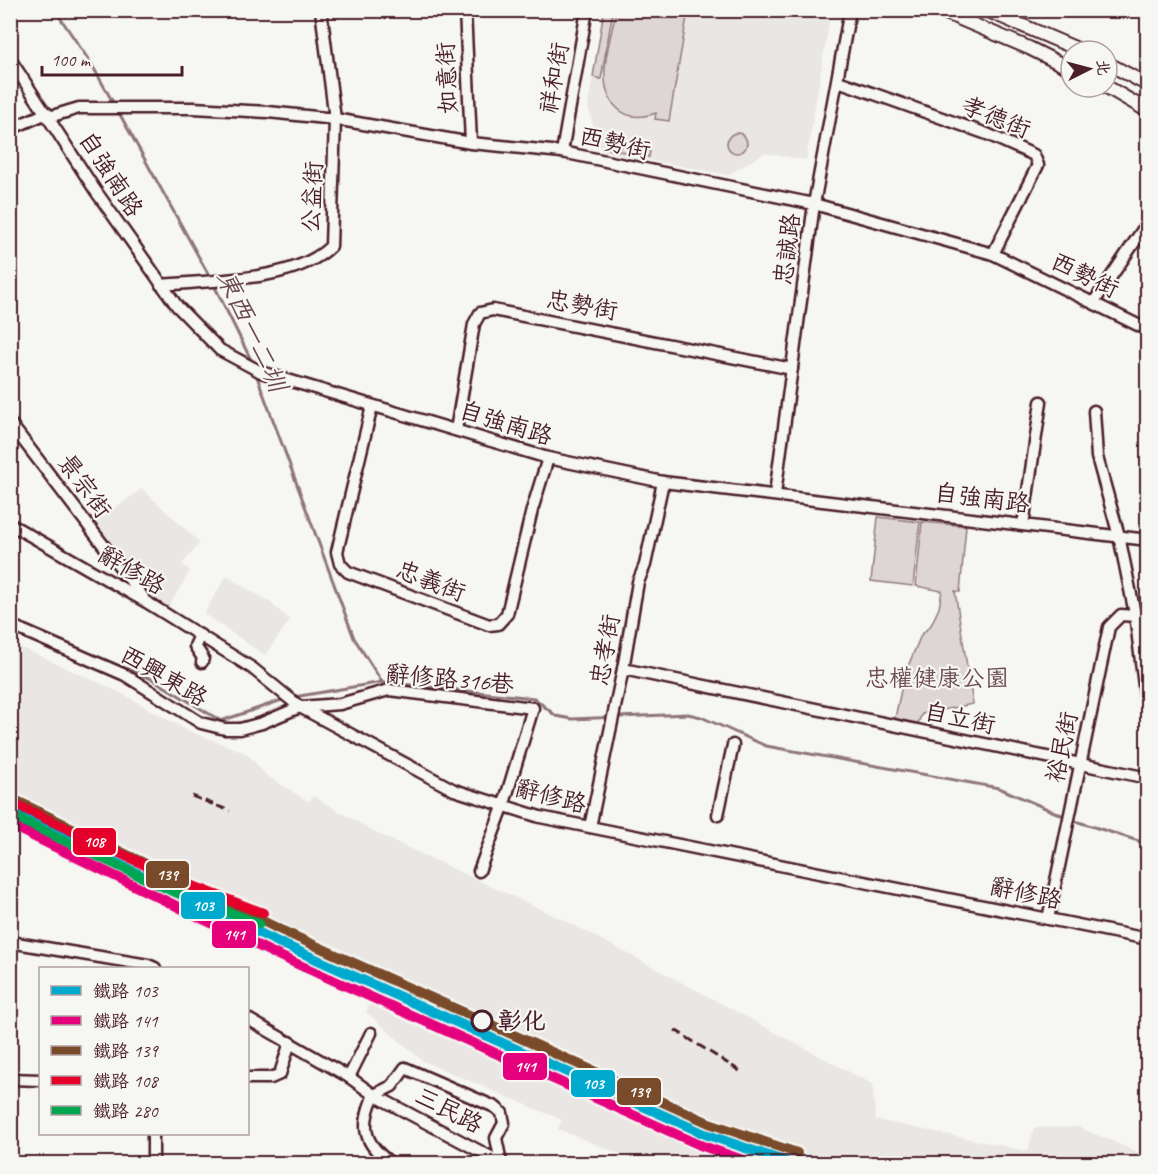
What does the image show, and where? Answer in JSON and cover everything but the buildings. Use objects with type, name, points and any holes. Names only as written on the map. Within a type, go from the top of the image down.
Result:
[{"type":"main road","points":[[939,10],[1059,63]]},
{"type":"main road","points":[[986,10],[1059,41]]},
{"type":"main road","points":[[1119,69],[1148,85]]},
{"type":"main road","points":[[1119,94],[1148,111]]},
{"type":"street","name":"公益街","points":[[161,285],[286,272],[322,255],[331,246],[335,119],[321,10]]},
{"type":"street","name":"如意街","points":[[465,10],[471,143]]},
{"type":"street","name":"祥和街","points":[[562,152],[587,10]]},
{"type":"street","name":"忠誠路","points":[[775,495],[814,204],[850,10]]},
{"type":"street","name":"自強南路","points":[[10,59],[94,190],[177,306],[220,350],[261,372],[548,458],[663,482],[1148,540]]},
{"type":"street","name":"孝德街","points":[[838,81],[987,134],[1034,155],[1038,165],[993,254]]},
{"type":"street","name":"西勢街","points":[[10,129],[48,115],[79,108],[268,112],[335,119],[471,143],[562,152],[814,204],[993,254],[1148,330]]},
{"type":"street","points":[[1094,302],[1148,222]]},
{"type":"street","name":"忠勢街","points":[[456,430],[474,324],[480,313],[493,310],[792,369]]},
{"type":"street","points":[[1023,525],[1041,402]]},
{"type":"street","name":"忠義街","points":[[372,406],[337,552],[340,564],[348,572],[489,625],[498,624],[507,614],[532,510],[548,458]]},
{"type":"street","points":[[1094,411],[1097,457],[1119,536],[1135,614],[1148,717]]},
{"type":"street","name":"景宗街","points":[[10,423],[148,603]]},
{"type":"street","name":"忠孝街","points":[[590,827],[623,669],[638,582],[645,565],[663,482]]},
{"type":"street","name":"辭修路","points":[[10,524],[200,635],[252,668],[293,701],[454,790],[503,807],[590,827],[1148,939]]},
{"type":"street","points":[[1135,614],[1148,617]]},
{"type":"street","name":"裕民街","points":[[1048,919],[1109,627],[1121,615],[1135,614]]},
{"type":"street","name":"西興東路","points":[[10,626],[125,675],[201,723],[213,727],[240,729],[293,701]]},
{"type":"street","points":[[200,635],[195,646],[203,658],[202,662]]},
{"type":"street","name":"自立街","points":[[623,669],[1148,778]]},
{"type":"street","name":"辭修路316巷","points":[[293,701],[340,704],[389,690],[533,708],[503,807],[479,871]]},
{"type":"street","points":[[718,815],[733,745]]},
{"type":"street","points":[[10,942],[152,967]]},
{"type":"street","name":"三民路","points":[[249,1020],[350,1077],[374,1095],[501,1163]]},
{"type":"street","points":[[350,1077],[371,1033]]},
{"type":"street","points":[[249,1078],[271,1078],[280,1074],[290,1042]]},
{"type":"street","points":[[392,1164],[369,1142],[364,1123],[374,1095],[392,1086],[405,1068],[495,1107],[502,1113],[504,1123],[496,1138],[501,1163]]},
{"type":"street","points":[[10,1079],[39,1080]]},
{"type":"street","points":[[153,1135],[153,1164]]},
{"type":"shaded area","points":[[603,11],[831,11],[806,160],[764,153],[728,175],[601,151],[588,107]]},
{"type":"shaded area","points":[[142,489],[200,543],[182,564],[190,571],[165,613],[146,597],[88,527]]},
{"type":"shaded area","points":[[226,576],[268,601],[290,620],[265,655],[204,614]]},
{"type":"shaded area","points":[[11,643],[117,691],[186,730],[246,753],[267,776],[309,802],[313,796],[378,834],[568,922],[872,1084],[876,1120],[1028,1151],[1034,1128],[1078,1127],[1147,1156],[1147,1163],[642,1163],[558,1129],[562,1120],[423,1061],[366,1012],[376,993],[186,900],[11,820]]},
{"type":"green space","points":[[604,11],[613,11],[601,79],[593,77]]},
{"type":"green space","points":[[616,11],[688,11],[669,121],[655,119],[656,113],[640,117],[630,116],[621,112],[610,98],[605,75]]},
{"type":"green space","points":[[737,133],[744,136],[747,143],[744,150],[737,153],[730,150],[727,143],[730,136]]},
{"type":"green space","points":[[610,144],[650,151],[649,157],[609,149]]},
{"type":"green space","points":[[878,517],[920,522],[913,586],[871,581]]},
{"type":"green space","name":"忠權健康公園","points":[[922,522],[966,526],[960,592],[955,591],[973,704],[922,714],[917,725],[895,718],[904,676],[921,635],[931,625],[939,608],[942,591],[916,586]]},
{"type":"waterway","name":"東西一二圳","points":[[55,10],[92,65],[115,106]]},
{"type":"waterway","name":"東西一二圳","points":[[118,111],[211,279]]},
{"type":"waterway","name":"東西一二圳","points":[[214,285],[252,362]]},
{"type":"waterway","name":"東西一二圳","points":[[256,374],[354,638],[382,682]]},
{"type":"waterway","points":[[90,654],[152,679],[221,721],[285,699]]},
{"type":"waterway","points":[[294,697],[382,682],[534,698],[556,716],[572,719],[688,714],[701,717],[766,746],[999,788],[1066,817]]},
{"type":"waterway","points":[[1072,820],[1148,844]]},
{"type":"railway","points":[[192,796],[230,811]]},
{"type":"railway","points":[[675,1030],[743,1073]]},
{"type":"rail line","name":"139","points":[[15,800],[283,931],[709,1123],[797,1153]]},
{"type":"rail line","name":"108","points":[[10,802],[175,879],[263,913]]},
{"type":"rail line","name":"103","points":[[10,811],[278,942],[705,1134],[792,1164]]},
{"type":"rail line","name":"280","points":[[10,815],[170,890],[259,924]]},
{"type":"rail line","name":"141","points":[[10,825],[273,953],[700,1145],[754,1164]]},
{"type":"place","name":"彰化","points":[[482,1021]]}]
